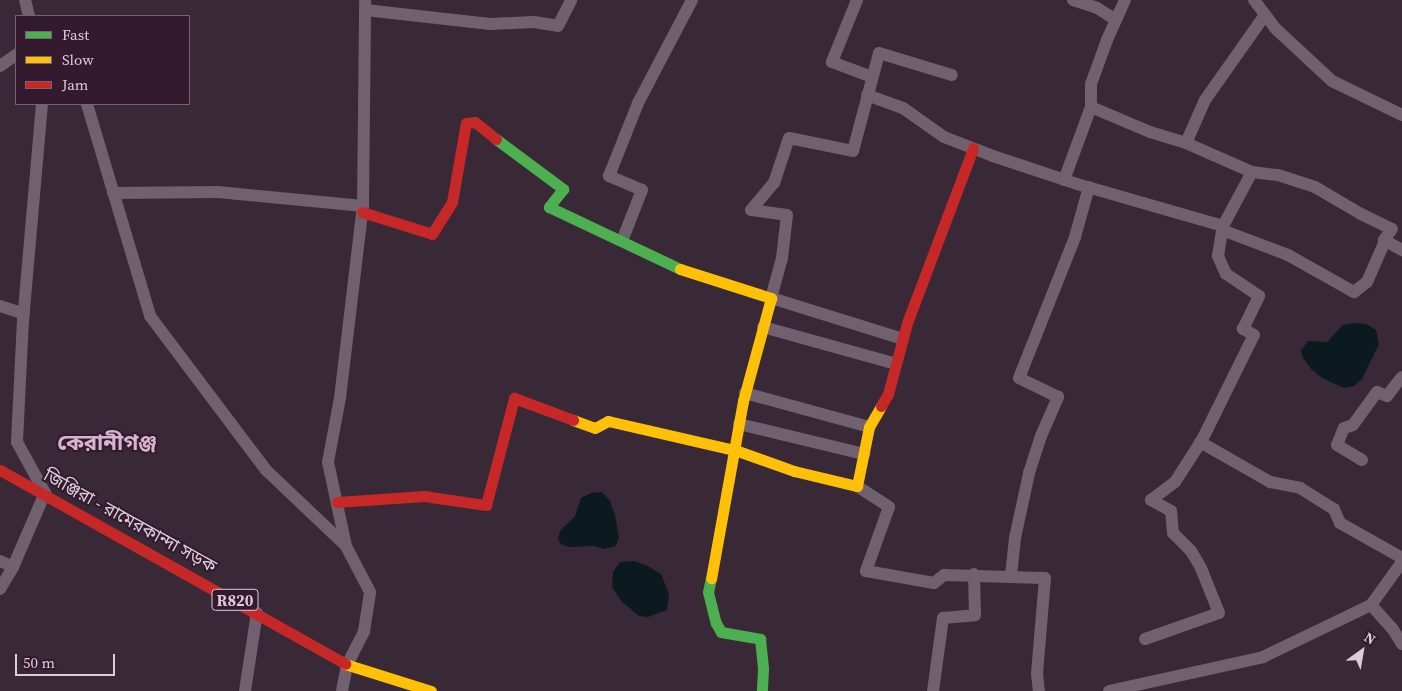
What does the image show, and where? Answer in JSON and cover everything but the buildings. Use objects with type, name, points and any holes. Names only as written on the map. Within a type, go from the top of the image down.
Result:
[{"type":"street","points":[[24,0],[29,15]]},
{"type":"street","points":[[342,691],[347,665],[364,631],[370,592],[346,546],[328,462],[340,398],[362,209],[365,5],[490,24],[534,22],[558,26],[570,0]]},
{"type":"street","points":[[622,241],[642,190],[609,176],[638,103],[692,0]]},
{"type":"street","points":[[857,0],[832,62],[872,77]]},
{"type":"street","points":[[1073,0],[1097,8],[1116,20]]},
{"type":"street","points":[[1064,180],[1091,107],[1091,84],[1116,20],[1126,0]]},
{"type":"street","points":[[1254,0],[1276,29],[1332,81],[1402,115]]},
{"type":"street","points":[[1186,143],[1205,100],[1265,14]]},
{"type":"street","points":[[762,691],[763,669],[760,639],[721,632],[716,623],[708,592],[745,393],[782,258],[787,215],[752,210],[774,183],[788,138],[853,151],[879,53],[952,75]]},
{"type":"street","points":[[0,66],[15,56]]},
{"type":"street","points":[[867,95],[903,108],[944,137],[973,148],[1064,180],[1223,228],[1288,255],[1354,292],[1367,282],[1392,229],[1361,214],[1315,187],[1278,175],[1252,172],[1186,143],[1150,132],[1091,107]]},
{"type":"street","points":[[0,589],[14,567],[45,493],[17,442],[24,314],[42,105]]},
{"type":"street","points":[[87,105],[150,316],[266,470],[346,546]]},
{"type":"street","points":[[113,193],[218,192],[362,209],[432,234],[452,202],[466,124],[475,122],[563,189],[549,208],[690,274],[903,339]]},
{"type":"street","points":[[856,486],[869,427],[888,394],[903,339],[973,148]]},
{"type":"street","points":[[1145,639],[1219,613],[1201,568],[1191,551],[1173,533],[1171,511],[1151,500],[1176,482],[1200,442],[1254,335],[1243,329],[1259,296],[1226,274],[1218,256],[1223,228],[1252,172]]},
{"type":"street","points":[[1011,576],[1015,538],[1029,473],[1040,436],[1058,398],[1019,378],[1075,237],[1089,187]]},
{"type":"street","points":[[1385,241],[1402,250]]},
{"type":"street","points":[[0,306],[24,314]]},
{"type":"street","points":[[763,327],[896,364]]},
{"type":"street","points":[[1362,460],[1337,445],[1344,428],[1353,425],[1378,392],[1386,396],[1402,377]]},
{"type":"street","points":[[745,393],[869,427]]},
{"type":"street","points":[[337,502],[424,496],[486,505],[514,398],[595,428],[608,421],[735,450],[794,471],[856,486],[889,508],[866,571],[934,583],[944,574],[1045,578],[1036,673],[1039,691]]},
{"type":"street","points":[[739,424],[864,454]]},
{"type":"street","points":[[1200,442],[1270,482],[1300,488],[1334,509],[1340,523],[1402,558]]},
{"type":"street","name":"জিঞ্জিরা - রামেরকান্দা সড়ক","points":[[0,470],[45,493],[347,665],[431,691]]},
{"type":"street","points":[[0,561],[14,567]]},
{"type":"street","points":[[1109,691],[1263,657],[1371,605],[1402,562]]},
{"type":"street","points":[[933,691],[944,618],[975,615],[974,574]]},
{"type":"street","points":[[1371,605],[1392,628],[1402,644]]},
{"type":"street","points":[[245,691],[257,613]]},
{"type":"shaded area","points":[[1354,323],[1366,324],[1376,330],[1379,344],[1362,379],[1354,386],[1344,388],[1322,378],[1311,369],[1303,358],[1301,351],[1308,341],[1327,342],[1343,325]]},
{"type":"shaded area","points":[[602,492],[610,501],[615,515],[619,537],[616,546],[604,549],[594,546],[569,547],[561,544],[558,539],[560,531],[575,516],[581,498],[591,493]]},
{"type":"shaded area","points":[[634,561],[648,566],[661,574],[669,594],[667,610],[648,617],[639,616],[622,602],[612,587],[613,572],[620,562]]},
{"type":"traffic: fast","points":[[496,139],[563,189],[549,207],[680,269]]},
{"type":"traffic: fast","points":[[711,578],[708,592],[716,623],[721,632],[760,639],[763,669],[762,691]]},
{"type":"traffic: slow","points":[[680,269],[771,298],[743,401],[711,578]]},
{"type":"traffic: slow","points":[[573,420],[595,428],[608,421],[735,450],[794,471],[857,486],[869,427],[881,406]]},
{"type":"traffic: slow","points":[[345,664],[431,691]]},
{"type":"traffic: jam","points":[[362,212],[432,234],[452,202],[466,123],[475,122],[496,139]]},
{"type":"traffic: jam","points":[[881,406],[888,394],[907,323],[973,148]]},
{"type":"traffic: jam","points":[[337,502],[424,496],[486,505],[514,398],[573,420]]},
{"type":"traffic: jam","points":[[0,470],[345,664]]},
{"type":"district","name":"কেরানীগঞ্জ","points":[[107,443]]}]
